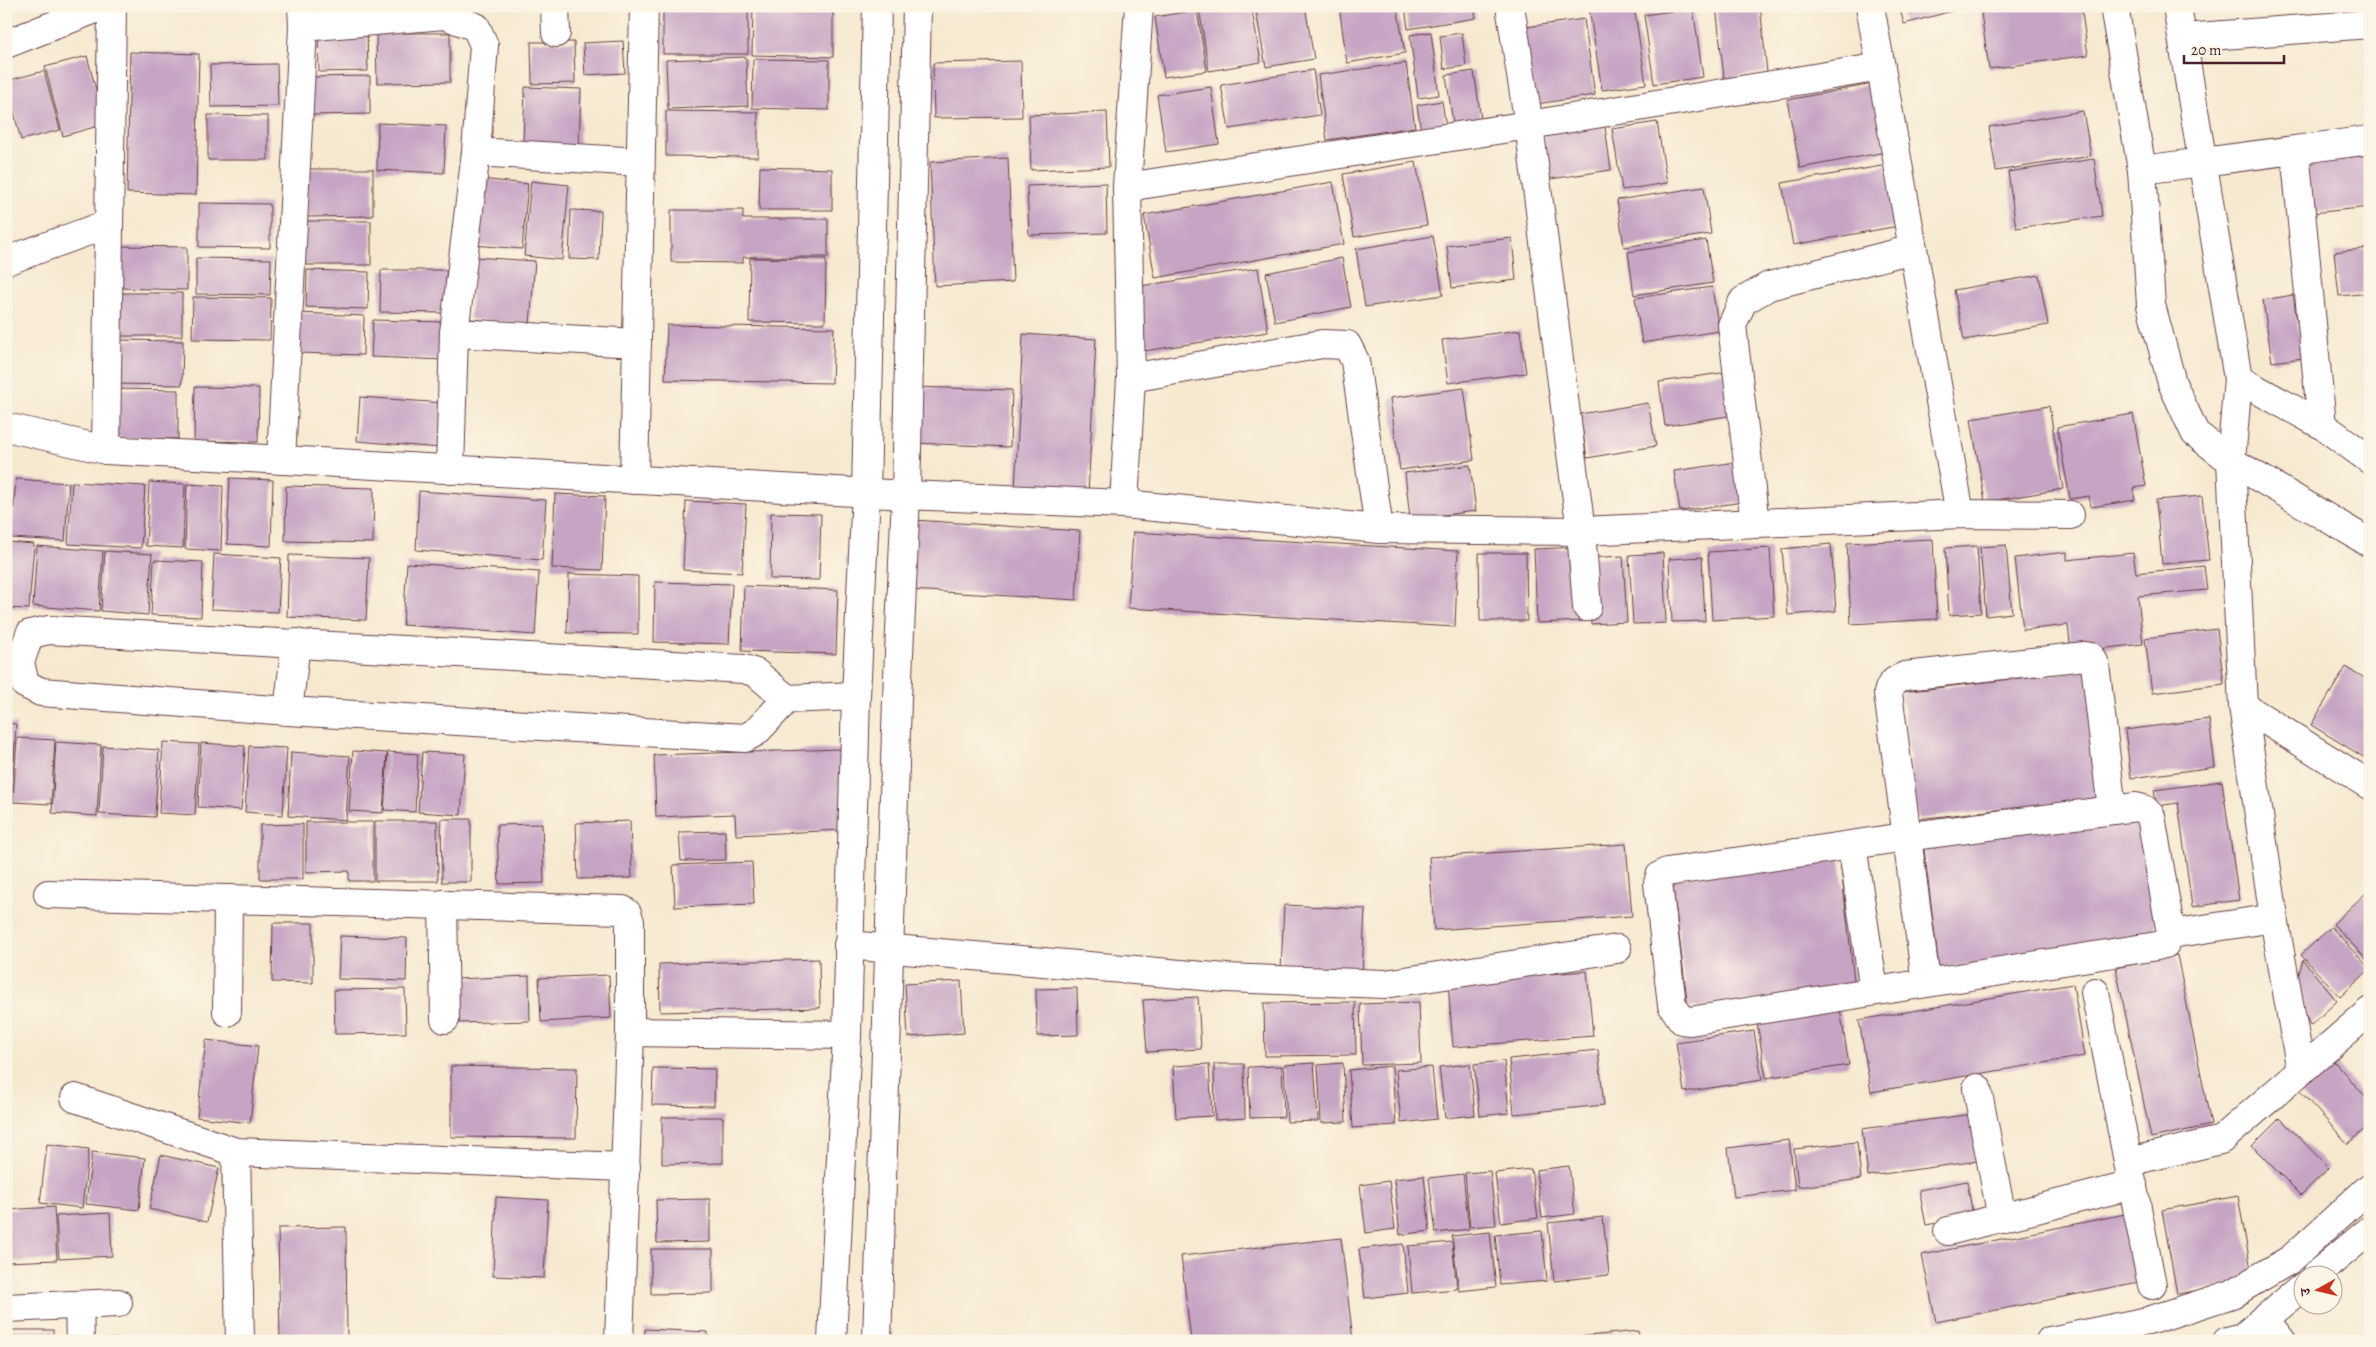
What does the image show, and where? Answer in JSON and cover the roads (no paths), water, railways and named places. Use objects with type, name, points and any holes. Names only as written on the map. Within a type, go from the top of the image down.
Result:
[{"type":"street","points":[[6,44],[103,6]]},
{"type":"street","points":[[106,450],[112,6]]},
{"type":"street","points":[[555,6],[556,33]]},
{"type":"street","points":[[634,480],[644,6]]},
{"type":"street","points":[[832,1341],[847,1035],[856,696],[866,492],[877,6]]},
{"type":"street","points":[[877,1341],[906,496],[917,6]]},
{"type":"street","points":[[1124,504],[1131,378],[1127,186],[1139,6]]},
{"type":"street","points":[[1510,6],[1529,125],[1581,531],[1587,608]]},
{"type":"street","points":[[1870,6],[1960,514]]},
{"type":"street","points":[[2114,6],[2142,170],[2152,305],[2172,383],[2195,433],[2231,461],[2370,543]]},
{"type":"street","points":[[2177,6],[2238,378],[2231,461],[2243,706],[2274,918],[2301,1071]]},
{"type":"street","points":[[280,460],[303,17],[444,15],[476,27],[484,45],[476,152],[454,333],[450,470]]},
{"type":"street","points":[[2183,38],[2370,24]]},
{"type":"street","points":[[1127,186],[1529,125],[1881,67]]},
{"type":"street","points":[[2142,170],[2202,161],[2295,152],[2370,140]]},
{"type":"street","points":[[476,152],[640,162]]},
{"type":"street","points":[[2295,152],[2322,425]]},
{"type":"street","points":[[6,261],[108,224]]},
{"type":"street","points":[[1755,524],[1732,325],[1743,301],[1769,286],[1913,249]]},
{"type":"street","points":[[454,333],[637,343]]},
{"type":"street","points":[[1131,378],[1322,344],[1347,345],[1355,361],[1379,529]]},
{"type":"street","points":[[2238,378],[2322,425],[2370,460]]},
{"type":"street","points":[[6,427],[106,450],[866,492],[906,496],[1124,504],[1379,529],[1581,531],[1960,514],[2070,515]]},
{"type":"street","points":[[787,699],[756,732],[745,738],[288,710],[41,692],[25,684],[20,662],[30,634],[49,630],[744,669],[756,673],[787,699],[856,696]]},
{"type":"street","points":[[288,710],[296,643]]},
{"type":"street","points":[[1926,982],[1888,693],[1890,686],[1896,679],[1905,676],[2085,656],[2092,658],[2095,664],[2112,810]]},
{"type":"street","points":[[2243,706],[2370,785]]},
{"type":"street","points":[[2136,807],[2144,809],[2151,816],[2171,934],[2165,944],[2157,946],[1690,1021],[1682,1020],[1672,1005],[1658,883],[1660,876],[1667,872],[1906,837],[2136,807]]},
{"type":"street","points":[[1852,845],[1874,991]]},
{"type":"street","points":[[48,894],[615,909],[628,913],[630,922],[630,1032],[619,1341]]},
{"type":"street","points":[[227,1012],[228,899]]},
{"type":"street","points":[[443,904],[445,1019]]},
{"type":"street","points":[[2171,934],[2274,918]]},
{"type":"street","points":[[848,945],[1226,978],[1385,984],[1617,949]]},
{"type":"street","points":[[2096,992],[2152,1286]]},
{"type":"street","points":[[1948,1232],[2002,1218],[2221,1140],[2370,1011]]},
{"type":"street","points":[[630,1032],[847,1035]]},
{"type":"street","points":[[1977,1088],[2002,1218]]},
{"type":"street","points":[[75,1098],[236,1152],[626,1167]]},
{"type":"street","points":[[236,1152],[240,1341]]},
{"type":"street","points":[[2050,1341],[2148,1321],[2232,1294],[2290,1259],[2370,1187]]},
{"type":"street","points":[[2329,1264],[2370,1230]]},
{"type":"street","points":[[2227,1341],[2243,1337],[2294,1294]]},
{"type":"street","points":[[6,1308],[118,1303]]},
{"type":"street","points":[[79,1305],[80,1341]]},
{"type":"street","points":[[2264,1319],[2282,1341]]}]
